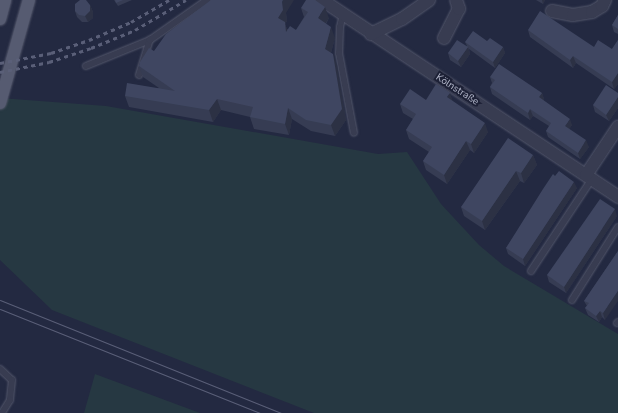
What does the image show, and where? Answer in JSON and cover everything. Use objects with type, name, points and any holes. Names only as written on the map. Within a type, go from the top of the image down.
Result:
[{"type":"main road","points":[[0,19],[5,0]]},
{"type":"main road","points":[[0,103],[29,0]]},
{"type":"street","name":"Kölnstraße","points":[[322,0],[618,197]]},
{"type":"street","points":[[371,34],[402,19],[429,0]]},
{"type":"street","points":[[444,38],[459,9],[456,0]]},
{"type":"street","points":[[552,11],[573,15],[592,12],[602,6],[605,0]]},
{"type":"street","points":[[589,177],[618,128]]},
{"type":"lane","points":[[86,66],[150,40],[207,0]]},
{"type":"lane","points":[[343,14],[340,27],[339,53],[354,133]]},
{"type":"lane","points":[[139,75],[150,40]]},
{"type":"lane","points":[[531,271],[589,177]]},
{"type":"lane","points":[[572,300],[618,227]]},
{"type":"lane","points":[[0,369],[6,372],[12,380],[10,400],[2,413]]},
{"type":"shaded area","points":[[0,98],[106,106],[378,154],[407,152],[441,204],[479,245],[504,266],[618,334],[618,413],[314,413],[52,310],[0,260]]},
{"type":"shaded area","points":[[95,374],[200,413],[84,413]]},
{"type":"building","points":[[80,0],[86,0],[90,5],[90,11],[85,16],[79,15],[75,11],[75,4]]},
{"type":"building","points":[[115,0],[123,0],[116,3]]},
{"type":"building","points":[[211,0],[283,0],[283,10],[278,18],[285,22],[286,32],[290,26],[296,30],[308,12],[301,8],[306,0],[315,0],[325,7],[318,18],[331,27],[325,49],[333,54],[342,109],[331,125],[306,120],[288,108],[285,124],[250,117],[253,107],[217,99],[209,110],[125,96],[127,83],[175,91],[139,66],[140,62],[149,48],[154,51],[166,34]]},
{"type":"building","points":[[540,11],[594,47],[598,40],[612,49],[618,40],[618,73],[612,82],[573,56],[570,60],[528,30]]},
{"type":"building","points":[[618,15],[618,29],[612,25]]},
{"type":"building","points":[[473,31],[487,41],[490,38],[503,47],[493,62],[465,42]]},
{"type":"building","points":[[457,40],[468,47],[458,61],[448,53]]},
{"type":"building","points":[[499,64],[542,93],[539,97],[570,119],[565,126],[586,140],[578,153],[546,131],[551,123],[530,109],[528,113],[490,87],[495,80],[490,77]]},
{"type":"building","points":[[436,84],[450,93],[447,97],[485,123],[471,144],[466,141],[444,175],[423,161],[432,147],[406,130],[416,114],[400,104],[410,89],[426,100]]},
{"type":"building","points":[[606,85],[618,93],[618,97],[606,115],[593,105]]},
{"type":"building","points":[[508,138],[533,155],[521,173],[516,171],[482,221],[461,207]]},
{"type":"building","points":[[559,171],[574,182],[523,259],[506,248],[553,174],[555,176]]},
{"type":"building","points":[[600,199],[615,209],[564,287],[547,275]]},
{"type":"building","points":[[618,251],[618,291],[603,313],[600,311],[596,316],[585,308],[589,303],[584,301]]},
{"type":"tram line","points":[[0,300],[281,413]]},
{"type":"tram line","points":[[0,309],[260,413]]},
{"type":"railway","points":[[0,63],[51,53],[89,40],[131,22],[169,0]]},
{"type":"railway","points":[[0,72],[49,62],[91,48],[135,30],[186,0]]}]
